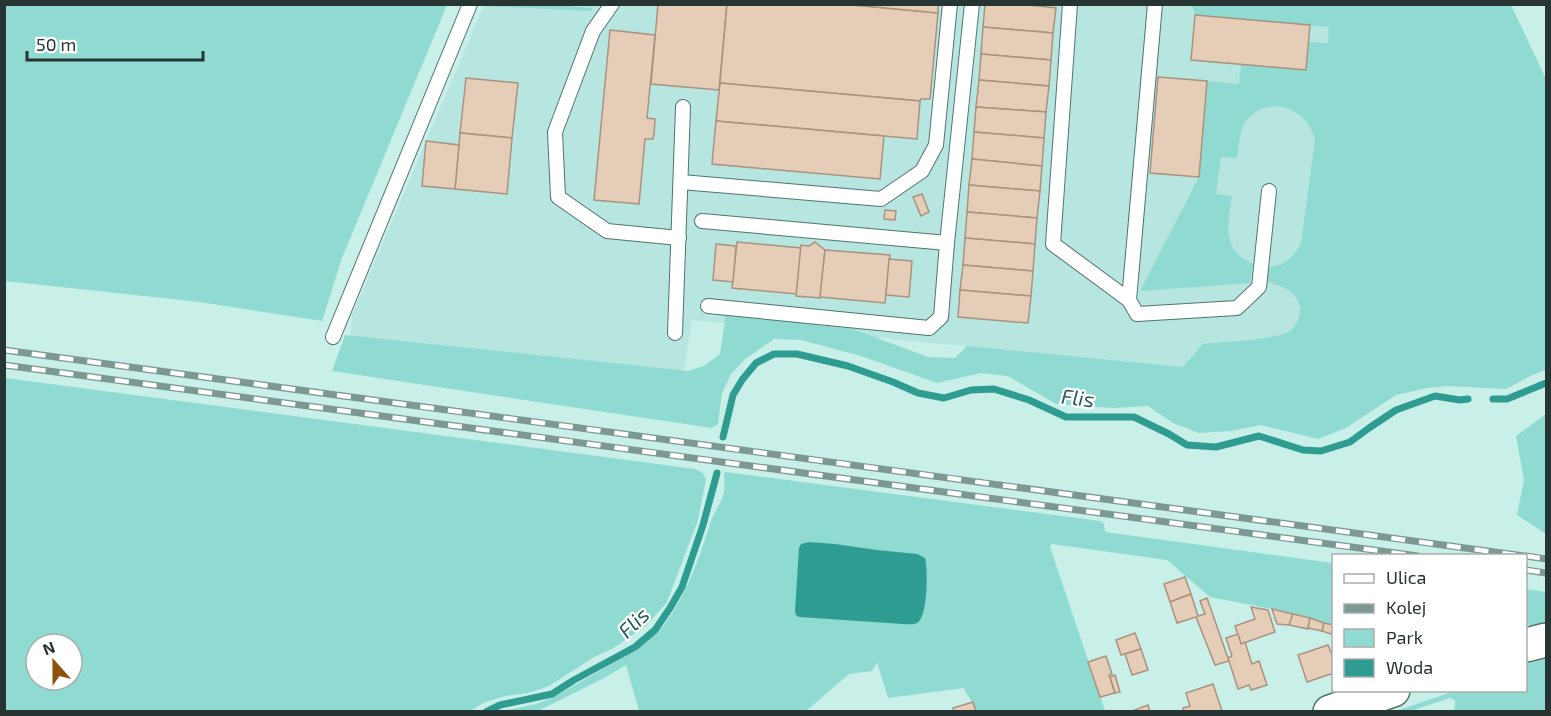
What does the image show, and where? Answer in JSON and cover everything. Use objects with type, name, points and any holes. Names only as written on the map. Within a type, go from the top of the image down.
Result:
[{"type":"street","points":[[1527,645],[1546,640]]},
{"type":"street","points":[[1330,711],[1387,692]]},
{"type":"lane","points":[[333,337],[470,4]]},
{"type":"lane","points":[[612,4],[592,31],[555,132],[558,197],[607,231],[679,238]]},
{"type":"lane","points":[[681,182],[881,199],[922,171],[936,145],[950,4]]},
{"type":"lane","points":[[708,306],[929,328],[941,317],[972,4]]},
{"type":"lane","points":[[1070,4],[1053,244],[1129,300],[1137,314],[1237,308],[1259,287],[1269,191]]},
{"type":"lane","points":[[1129,300],[1155,4]]},
{"type":"lane","points":[[675,333],[683,107]]},
{"type":"lane","points":[[702,221],[947,243]]},
{"type":"shaded area","points":[[484,5],[1365,5],[1316,380],[692,320],[680,392],[350,354],[352,315]]},
{"type":"green space","points":[[5,4],[447,5],[342,258],[322,321],[200,302],[5,281]]},
{"type":"green space","points":[[485,4],[566,5],[592,8],[592,11],[484,6]]},
{"type":"green space","points":[[1192,5],[1511,5],[1546,79],[1546,370],[1506,389],[1447,386],[1396,395],[1346,428],[1318,439],[1261,425],[1231,431],[1199,433],[1173,423],[1148,406],[1113,408],[1056,404],[1008,376],[981,373],[937,383],[861,356],[801,340],[774,339],[745,359],[731,374],[722,393],[718,424],[712,428],[332,371],[345,335],[688,371],[704,366],[720,354],[726,314],[853,329],[928,357],[955,358],[967,346],[1183,367],[1203,344],[1281,335],[1294,327],[1300,310],[1293,294],[1265,280],[1267,267],[1273,267],[1288,260],[1301,243],[1315,140],[1304,120],[1286,108],[1276,106],[1255,112],[1244,125],[1237,158],[1221,157],[1216,194],[1232,196],[1229,236],[1236,252],[1253,264],[1250,283],[1140,291],[1199,177],[1207,81],[1239,84],[1241,64],[1306,69],[1309,42],[1328,43],[1329,27],[1195,15]]},
{"type":"green space","points":[[5,378],[695,469],[702,472],[706,479],[698,520],[667,602],[647,625],[612,649],[594,657],[549,686],[485,702],[468,712],[5,711]]},
{"type":"green space","points":[[1546,414],[1546,534],[1517,515],[1524,480],[1516,436]]},
{"type":"green space","points":[[724,473],[1100,521],[1104,524],[1105,532],[1332,563],[1332,625],[1272,609],[1210,597],[1167,560],[1052,544],[1050,547],[1105,711],[976,711],[964,688],[888,698],[877,662],[872,671],[849,674],[806,711],[639,711],[626,665],[538,711],[498,712],[536,704],[554,697],[636,650],[660,629],[679,602],[692,576],[711,521],[723,496]]},
{"type":"green space","points":[[1527,589],[1546,592],[1546,623],[1532,628],[1527,622]]},
{"type":"green space","points":[[1546,659],[1546,711],[1454,711],[1455,700],[1450,698],[1410,711],[1396,711],[1447,692],[1527,692],[1527,664]]},
{"type":"water","points":[[809,542],[917,554],[925,558],[926,592],[921,619],[917,623],[908,624],[796,615],[799,548],[801,544]]},
{"type":"building","points":[[658,4],[727,4],[719,90],[651,84]]},
{"type":"building","points":[[727,4],[843,4],[938,13],[930,99],[920,101],[720,83]]},
{"type":"building","points":[[843,4],[938,4],[938,13]]},
{"type":"building","points":[[985,4],[1020,4],[1056,8],[1053,33],[983,27]]},
{"type":"building","points":[[1195,15],[1310,25],[1306,70],[1191,60]]},
{"type":"building","points":[[983,27],[1053,33],[1051,60],[981,54]]},
{"type":"building","points":[[610,30],[655,35],[647,118],[655,119],[654,134],[653,139],[645,139],[639,204],[594,200]]},
{"type":"building","points":[[981,54],[1051,60],[1049,86],[979,80]]},
{"type":"building","points":[[1158,77],[1207,81],[1199,177],[1150,173]]},
{"type":"building","points":[[466,78],[518,83],[512,138],[460,133]]},
{"type":"building","points":[[979,80],[1049,86],[1046,112],[976,107]]},
{"type":"building","points":[[720,83],[920,101],[917,139],[716,121]]},
{"type":"building","points":[[976,107],[1046,112],[1044,138],[974,132]]},
{"type":"building","points":[[716,121],[884,136],[880,179],[712,164]]},
{"type":"building","points":[[974,132],[1044,138],[1042,166],[972,159]]},
{"type":"building","points":[[460,133],[512,138],[507,194],[455,189]]},
{"type":"building","points":[[426,141],[459,145],[455,189],[422,186]]},
{"type":"building","points":[[972,159],[1042,166],[1040,191],[969,185]]},
{"type":"building","points":[[969,185],[1040,191],[1037,218],[967,212]]},
{"type":"building","points":[[922,194],[929,212],[921,216],[913,197]]},
{"type":"building","points":[[885,210],[896,211],[895,220],[884,219]]},
{"type":"building","points":[[967,212],[1037,218],[1035,244],[965,238]]},
{"type":"building","points":[[965,238],[1035,244],[1033,271],[963,265]]},
{"type":"building","points":[[737,242],[801,248],[797,294],[732,288]]},
{"type":"building","points":[[815,242],[825,250],[820,298],[796,296],[801,245],[809,246]]},
{"type":"building","points":[[716,244],[736,246],[733,282],[713,280]]},
{"type":"building","points":[[825,250],[890,255],[885,303],[820,297]]},
{"type":"building","points":[[889,259],[912,261],[909,297],[886,295]]},
{"type":"building","points":[[963,265],[1033,271],[1031,296],[960,290]]},
{"type":"building","points":[[960,290],[1031,296],[1028,323],[958,317]]},
{"type":"building","points":[[1185,577],[1191,594],[1170,602],[1164,584]]},
{"type":"building","points":[[1191,594],[1198,616],[1205,614],[1200,601],[1207,598],[1229,661],[1215,665],[1196,617],[1177,623],[1170,602]]},
{"type":"building","points":[[1251,607],[1268,610],[1275,632],[1241,644],[1235,626],[1255,619]]},
{"type":"building","points":[[1272,609],[1293,614],[1289,625],[1277,624]]},
{"type":"building","points":[[1293,614],[1310,618],[1308,629],[1289,625]]},
{"type":"building","points":[[1310,618],[1324,623],[1322,631],[1308,628]]},
{"type":"building","points":[[1324,623],[1332,625],[1332,634],[1322,631]]},
{"type":"building","points":[[1135,633],[1141,649],[1121,655],[1116,640]]},
{"type":"building","points":[[1238,634],[1241,644],[1245,642],[1252,664],[1259,661],[1267,685],[1251,690],[1249,685],[1238,689],[1228,658],[1232,656],[1226,638]]},
{"type":"building","points":[[1328,645],[1332,655],[1332,674],[1307,682],[1298,655]]},
{"type":"building","points":[[1141,649],[1148,670],[1132,675],[1125,654]]},
{"type":"building","points":[[1106,656],[1115,693],[1100,697],[1088,662]]},
{"type":"building","points":[[1115,675],[1120,692],[1115,693],[1110,677]]},
{"type":"building","points":[[1213,684],[1222,711],[1184,712],[1183,708],[1190,706],[1186,693]]},
{"type":"building","points":[[973,702],[976,712],[954,712],[953,708]]},
{"type":"building","points":[[1148,705],[1150,712],[1130,712]]},
{"type":"waterway","name":"Flis","points":[[723,437],[733,395],[742,380],[756,363],[774,354],[797,354],[848,366],[918,393],[944,398],[971,390],[994,389],[1029,400],[1066,417],[1134,417],[1187,445],[1216,447],[1259,436],[1303,450],[1321,451],[1350,442],[1396,410],[1435,396],[1468,399]]},
{"type":"waterway","name":"Flis","points":[[1493,399],[1507,399],[1546,383]]},
{"type":"waterway","name":"Flis","points":[[486,712],[500,705],[552,694],[635,647],[655,630],[682,587],[703,525],[717,473]]},
{"type":"railway","points":[[4,350],[1509,554]]},
{"type":"railway","points":[[4,365],[1403,554]]},
{"type":"railway","points":[[1527,556],[1546,559]]},
{"type":"railway","points":[[1527,570],[1546,573]]}]
